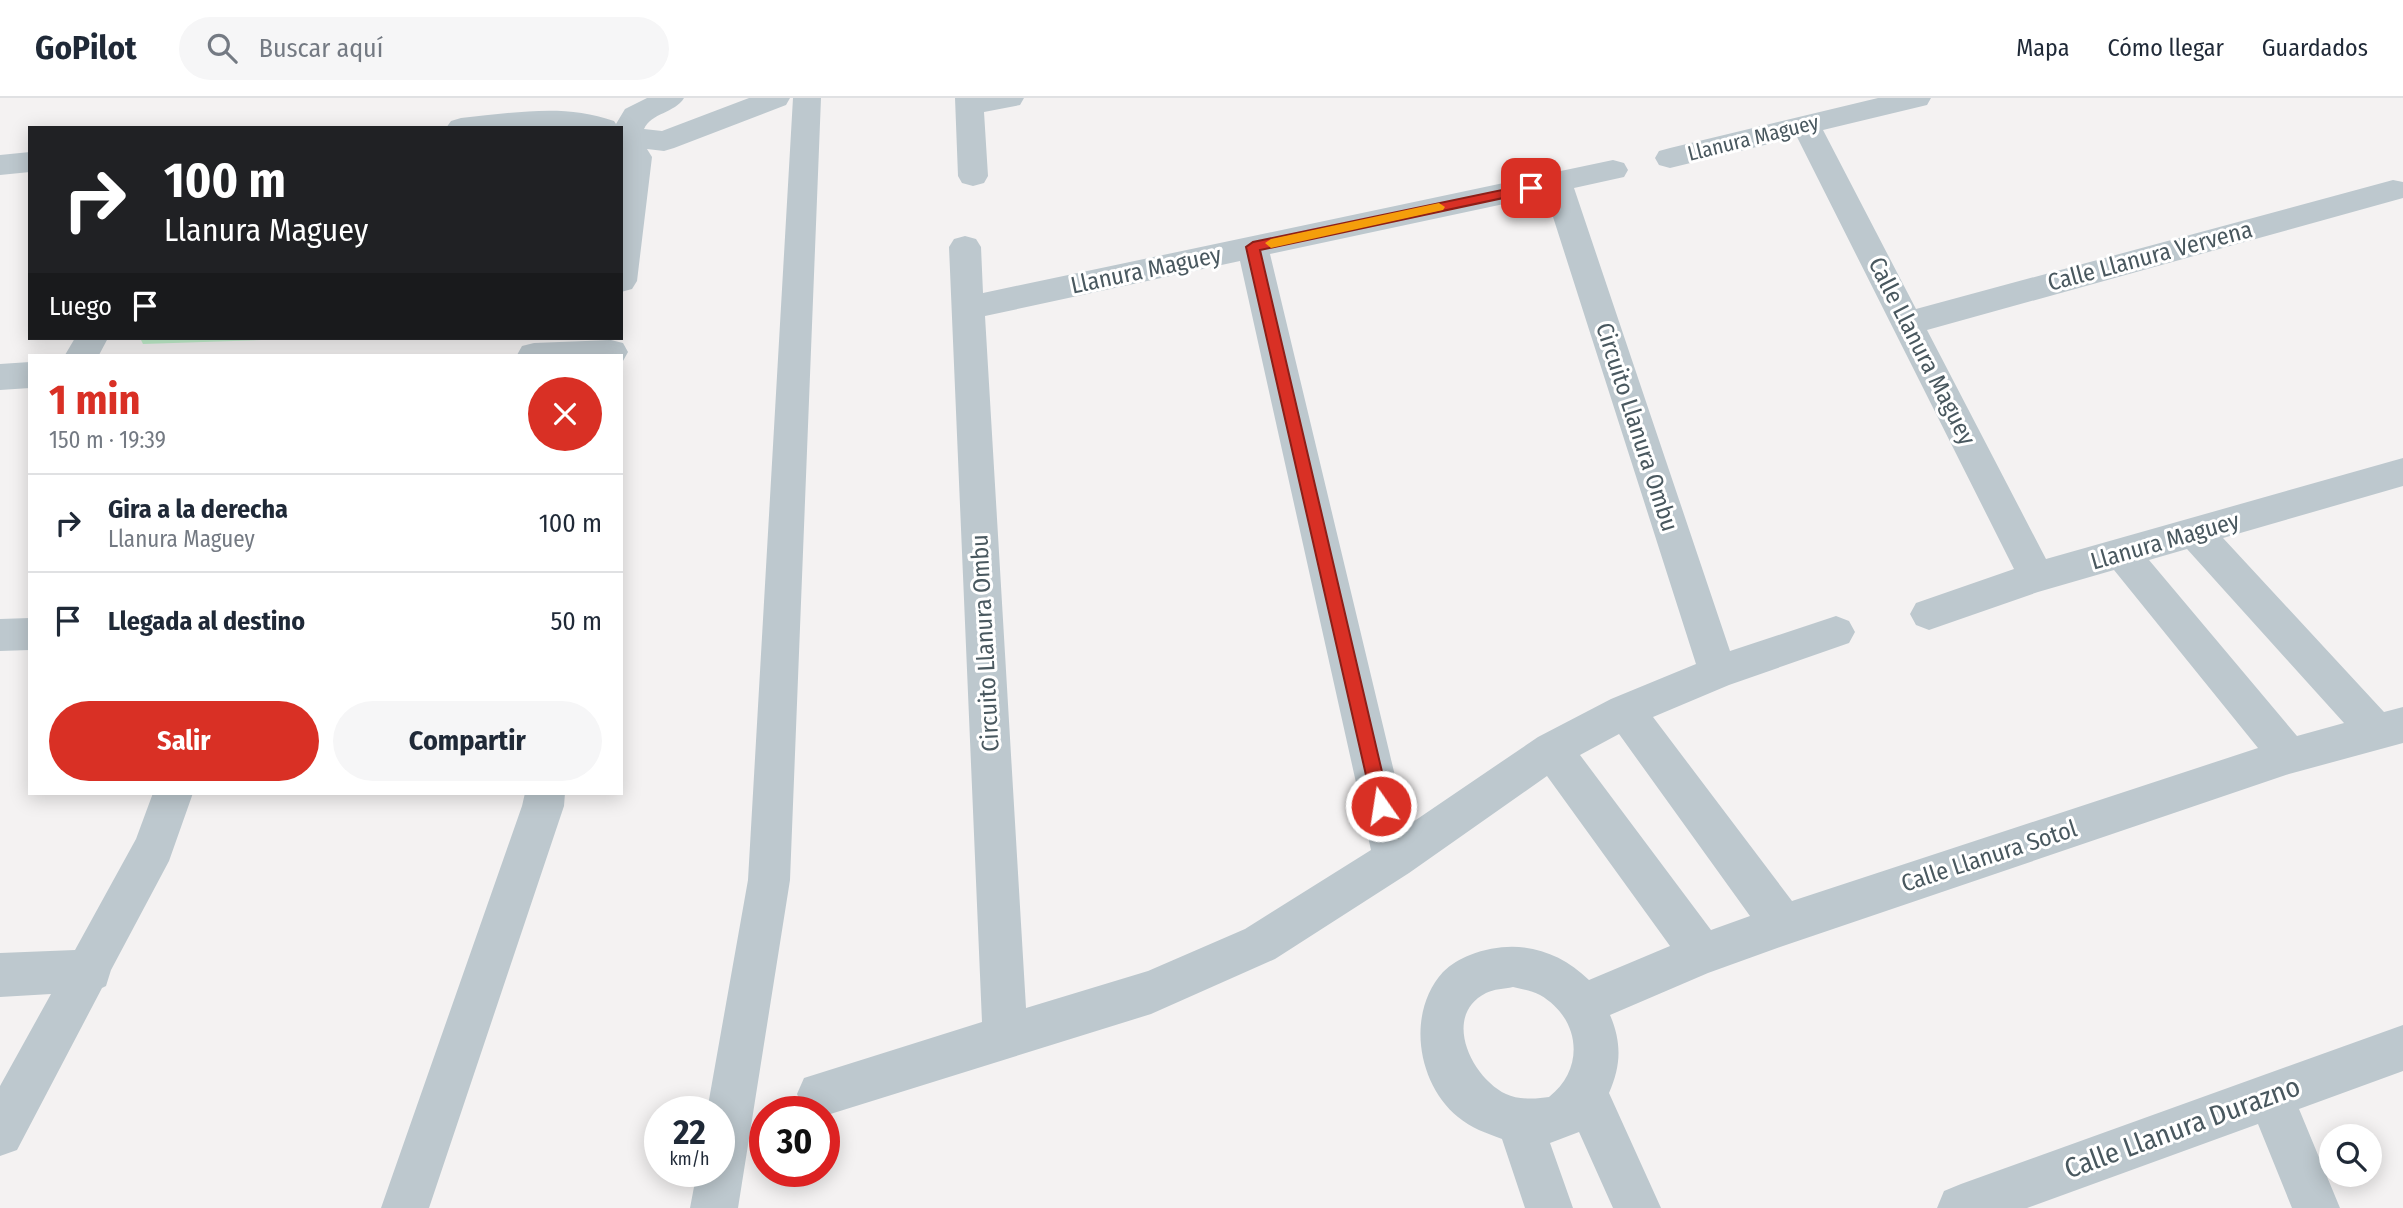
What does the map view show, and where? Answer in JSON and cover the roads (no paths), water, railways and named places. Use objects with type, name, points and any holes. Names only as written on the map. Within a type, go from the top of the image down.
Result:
[{"type":"street","points":[[623,128],[635,116],[670,98]]},
{"type":"street","points":[[623,135],[664,141],[776,98]]},
{"type":"street","points":[[714,1208],[769,880],[807,98]]},
{"type":"street","points":[[973,176],[970,102],[1010,98]]},
{"type":"street","name":"Llanura Maguey","points":[[1670,158],[1917,98]]},
{"type":"street","points":[[486,126],[563,120],[601,126]]},
{"type":"street","name":"Calle Llanura Maguey","points":[[1806,125],[2037,577]]},
{"type":"street","points":[[623,141],[637,157],[623,266]]},
{"type":"street","points":[[0,165],[28,162]]},
{"type":"street","name":"Llanura Maguey","points":[[967,308],[1613,170]]},
{"type":"street","name":"Circuito Llanura Ombu","points":[[1557,182],[1718,672]]},
{"type":"street","name":"Calle Llanura Vervena","points":[[1908,323],[2393,190]]},
{"type":"street","name":"Circuito Llanura Ombu","points":[[965,247],[1005,1039]]},
{"type":"street","points":[[1253,247],[1394,859]]},
{"type":"street","points":[[545,354],[611,348]]},
{"type":"street","points":[[0,377],[28,375]]},
{"type":"street","name":"Llanura Maguey","points":[[1929,614],[2037,577],[2403,472]]},
{"type":"street","points":[[2195,533],[2390,728]]},
{"type":"street","points":[[2122,553],[2289,756]]},
{"type":"street","points":[[820,1094],[1151,992],[1260,944],[1394,859],[1552,750],[1625,711],[1718,672],[1836,632]]},
{"type":"street","points":[[0,635],[28,634]]},
{"type":"street","points":[[1625,711],[1783,925]]},
{"type":"street","name":"Calle Llanura Sotol","points":[[1582,1005],[1702,954],[1783,925],[2289,756],[2390,728]]},
{"type":"street","points":[[1552,750],[1702,954]]},
{"type":"street","points":[[0,1133],[90,971],[154,847],[172,795]]},
{"type":"street","points":[[405,1208],[545,795]]},
{"type":"street","points":[[1513,966],[1539,971],[1563,985],[1582,1005],[1593,1026],[1598,1050],[1595,1074],[1586,1094],[1569,1112],[1545,1122],[1519,1122],[1492,1114],[1468,1097],[1451,1074],[1442,1048],[1441,1022],[1450,998],[1467,980],[1488,969],[1513,966]]},
{"type":"street","points":[[0,975],[90,971]]},
{"type":"street","name":"Calle Llanura Durazno","points":[[1961,1208],[2403,1048]]},
{"type":"street","points":[[1586,1094],[1637,1208]]},
{"type":"street","points":[[2270,1095],[2316,1208]]},
{"type":"street","points":[[1519,1122],[1549,1208]]}]
